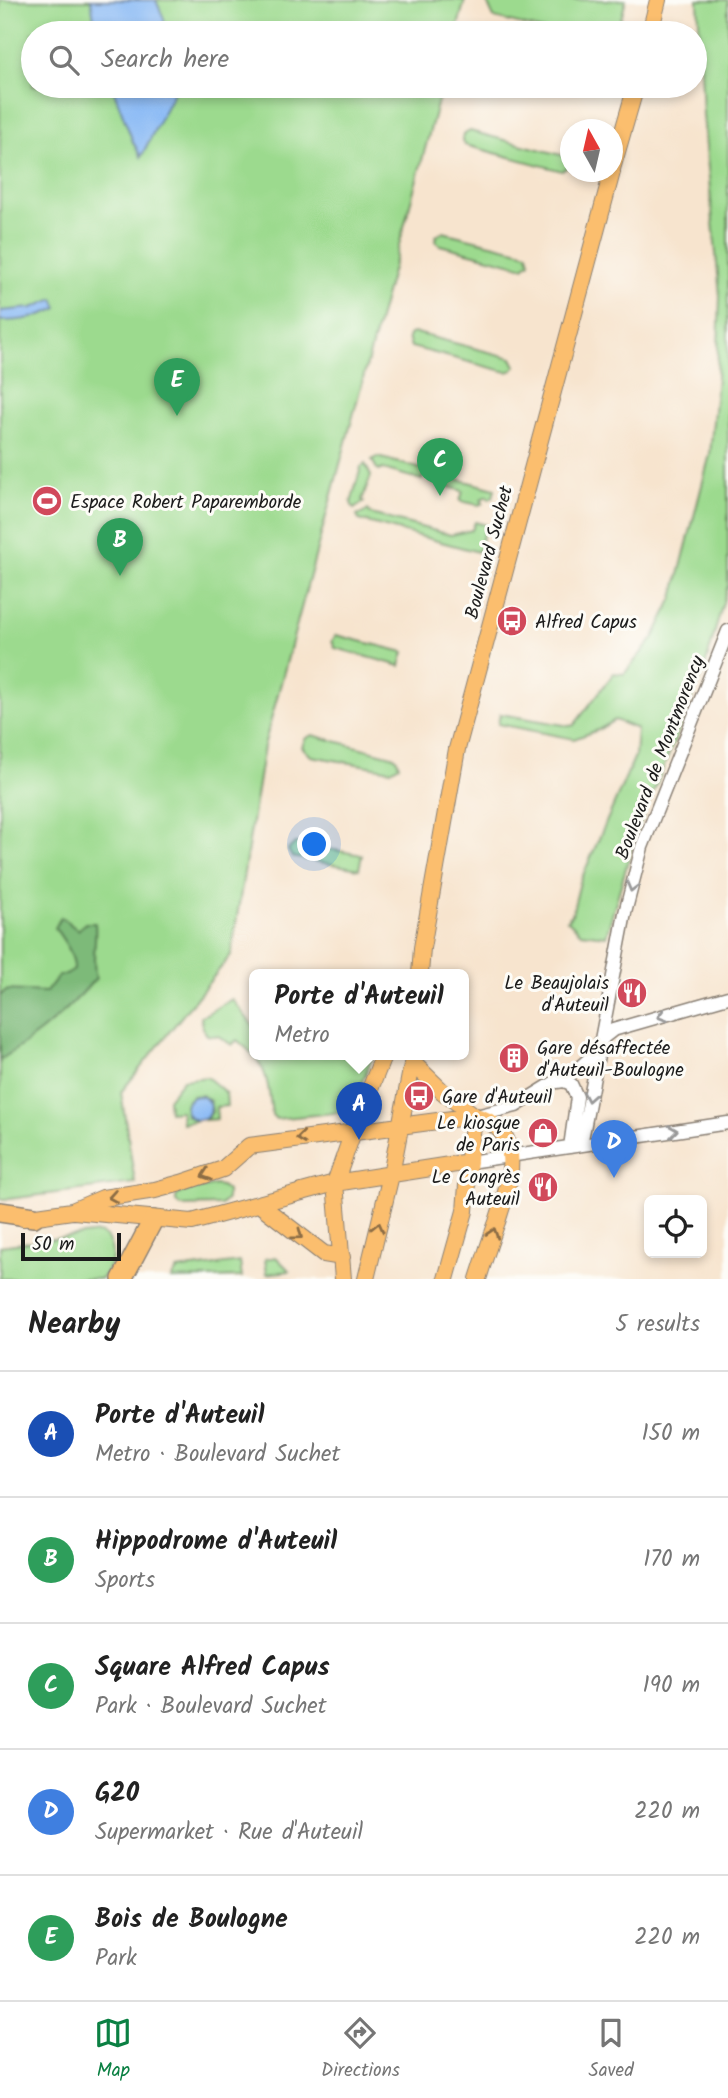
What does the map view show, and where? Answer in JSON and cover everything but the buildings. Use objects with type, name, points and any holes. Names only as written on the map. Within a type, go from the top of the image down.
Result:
[{"type":"highway","points":[[0,1212],[34,1217]]},
{"type":"highway","points":[[122,1279],[153,1220]]},
{"type":"main road","points":[[653,21],[658,0]]},
{"type":"main road","name":"Boulevard Suchet","points":[[623,131],[633,98]]},
{"type":"main road","name":"Boulevard Suchet","points":[[420,969],[457,749],[609,182]]},
{"type":"main road","name":"Boulevard Suchet","points":[[416,969],[422,948]]},
{"type":"main road","points":[[344,1279],[335,1183],[382,1060]]},
{"type":"main road","points":[[366,1279],[391,1175],[406,1099],[410,1060]]},
{"type":"main road","points":[[413,1060],[443,1091],[475,1116],[489,1120],[498,1127],[505,1139],[511,1169],[508,1188],[478,1279]]},
{"type":"main road","points":[[0,1221],[72,1211],[103,1198],[155,1191],[223,1168],[249,1146],[475,1116]]},
{"type":"main road","points":[[446,1279],[467,1199],[475,1116]]},
{"type":"main road","points":[[72,1211],[192,1222],[335,1183],[469,1162]]},
{"type":"main road","points":[[259,1205],[324,1254],[342,1257]]},
{"type":"street","name":"Boulevard de Montmorency","points":[[575,1146],[599,1046],[625,913],[642,848],[728,631]]},
{"type":"street","points":[[475,1116],[516,1106],[555,1083],[590,1060],[604,1037],[614,1030],[728,997]]},
{"type":"street","points":[[555,1083],[569,1083],[577,1092],[575,1146]]},
{"type":"street","points":[[469,1162],[728,1123]]},
{"type":"green space","points":[[0,0],[465,0],[459,21],[21,21],[21,98],[439,98],[264,746],[231,955],[121,1092],[135,1183],[0,1199]]},
{"type":"green space","points":[[486,0],[626,0],[620,21],[506,21],[494,18]]},
{"type":"green space","points":[[698,0],[728,0],[728,585],[704,670],[636,834],[606,936],[581,933],[567,920],[572,914],[580,882],[635,756],[637,729],[615,720],[574,739],[498,724],[500,714],[574,725],[614,673],[624,674],[653,639],[673,598],[710,454],[717,377],[720,296],[702,98],[707,98],[707,21],[699,21]]},
{"type":"green space","points":[[470,131],[560,155],[560,170],[465,145],[462,141],[463,135]]},
{"type":"green space","points":[[443,232],[528,253],[530,262],[524,267],[440,245],[436,236]]},
{"type":"green space","points":[[416,333],[512,358],[516,366],[507,372],[411,347],[408,338],[410,334]]},
{"type":"green space","points":[[378,457],[425,470],[422,480],[383,469],[378,471],[372,460]]},
{"type":"green space","points":[[365,464],[371,476],[362,500],[364,502],[354,509],[351,503],[361,467]]},
{"type":"green space","points":[[434,473],[495,489],[493,497],[481,499],[483,503],[479,505],[460,501],[463,491],[432,482]]},
{"type":"green space","points":[[368,510],[371,514],[451,535],[472,530],[475,522],[486,525],[478,552],[359,520],[357,516]]},
{"type":"green space","points":[[336,635],[404,652],[400,666],[335,648],[332,641]]},
{"type":"green space","points":[[312,735],[396,757],[399,765],[391,770],[311,756],[302,747],[305,739]]},
{"type":"green space","points":[[295,843],[362,855],[359,869],[292,857],[288,850]]},
{"type":"green space","points":[[61,917],[78,930],[85,923],[95,923],[96,978],[51,1023],[0,1060],[0,996],[6,990],[46,992],[59,975],[66,975],[74,970],[70,953],[55,928]]},
{"type":"green space","points":[[232,999],[249,1021],[249,1051],[237,1040],[232,1045],[218,1036],[207,1035],[202,1027],[201,1017]]},
{"type":"green space","points":[[257,1060],[371,1060],[351,1107],[343,1112],[276,1119],[272,1115],[269,1091]]},
{"type":"green space","points":[[207,1077],[226,1093],[227,1106],[216,1107],[217,1119],[205,1120],[212,1112],[210,1101],[202,1095],[192,1096],[185,1104],[186,1115],[195,1121],[182,1123],[181,1111],[169,1112],[168,1099],[183,1080]]},
{"type":"green space","points":[[215,1185],[227,1191],[227,1199],[221,1205],[181,1206],[176,1202],[180,1193]]},
{"type":"green space","points":[[98,1233],[108,1240],[112,1254],[110,1265],[101,1279],[0,1279],[0,1246]]},
{"type":"green space","points":[[276,1257],[290,1271],[267,1274],[265,1259]]},
{"type":"green space","points":[[240,1262],[242,1277],[171,1279],[177,1270]]},
{"type":"water","points":[[91,0],[156,0],[164,21],[94,21]]},
{"type":"water","points":[[116,98],[171,98],[141,157]]},
{"type":"water","points":[[54,299],[58,308],[29,318],[0,321],[0,311],[32,308]]},
{"type":"water","points":[[198,1096],[209,1103],[210,1108],[203,1119],[198,1120],[187,1113],[186,1108],[193,1097]]},
{"type":"place","name":"Bois de Boulogne","points":[[177,416]]},
{"type":"place","name":"Square Alfred Capus","points":[[440,496]]},
{"type":"place","name":"Espace Robert Paparemborde","points":[[47,501]]},
{"type":"place","name":"Hippodrome d'Auteuil","points":[[120,576]]},
{"type":"place","name":"Alfred Capus","points":[[512,621]]},
{"type":"place","name":"Le Beaujolais d'Auteuil","points":[[632,993]]},
{"type":"place","name":"Gare désaffectée d'Auteuil-Boulogne","points":[[514,1058]]},
{"type":"place","name":"Gare d'Auteuil","points":[[419,1096]]},
{"type":"place","name":"Le kiosque de Paris","points":[[543,1133]]},
{"type":"place","name":"Porte d'Auteuil","points":[[359,1140]]},
{"type":"place","name":"G20","points":[[614,1178]]},
{"type":"place","name":"Le Congrès Auteuil","points":[[543,1187]]}]
